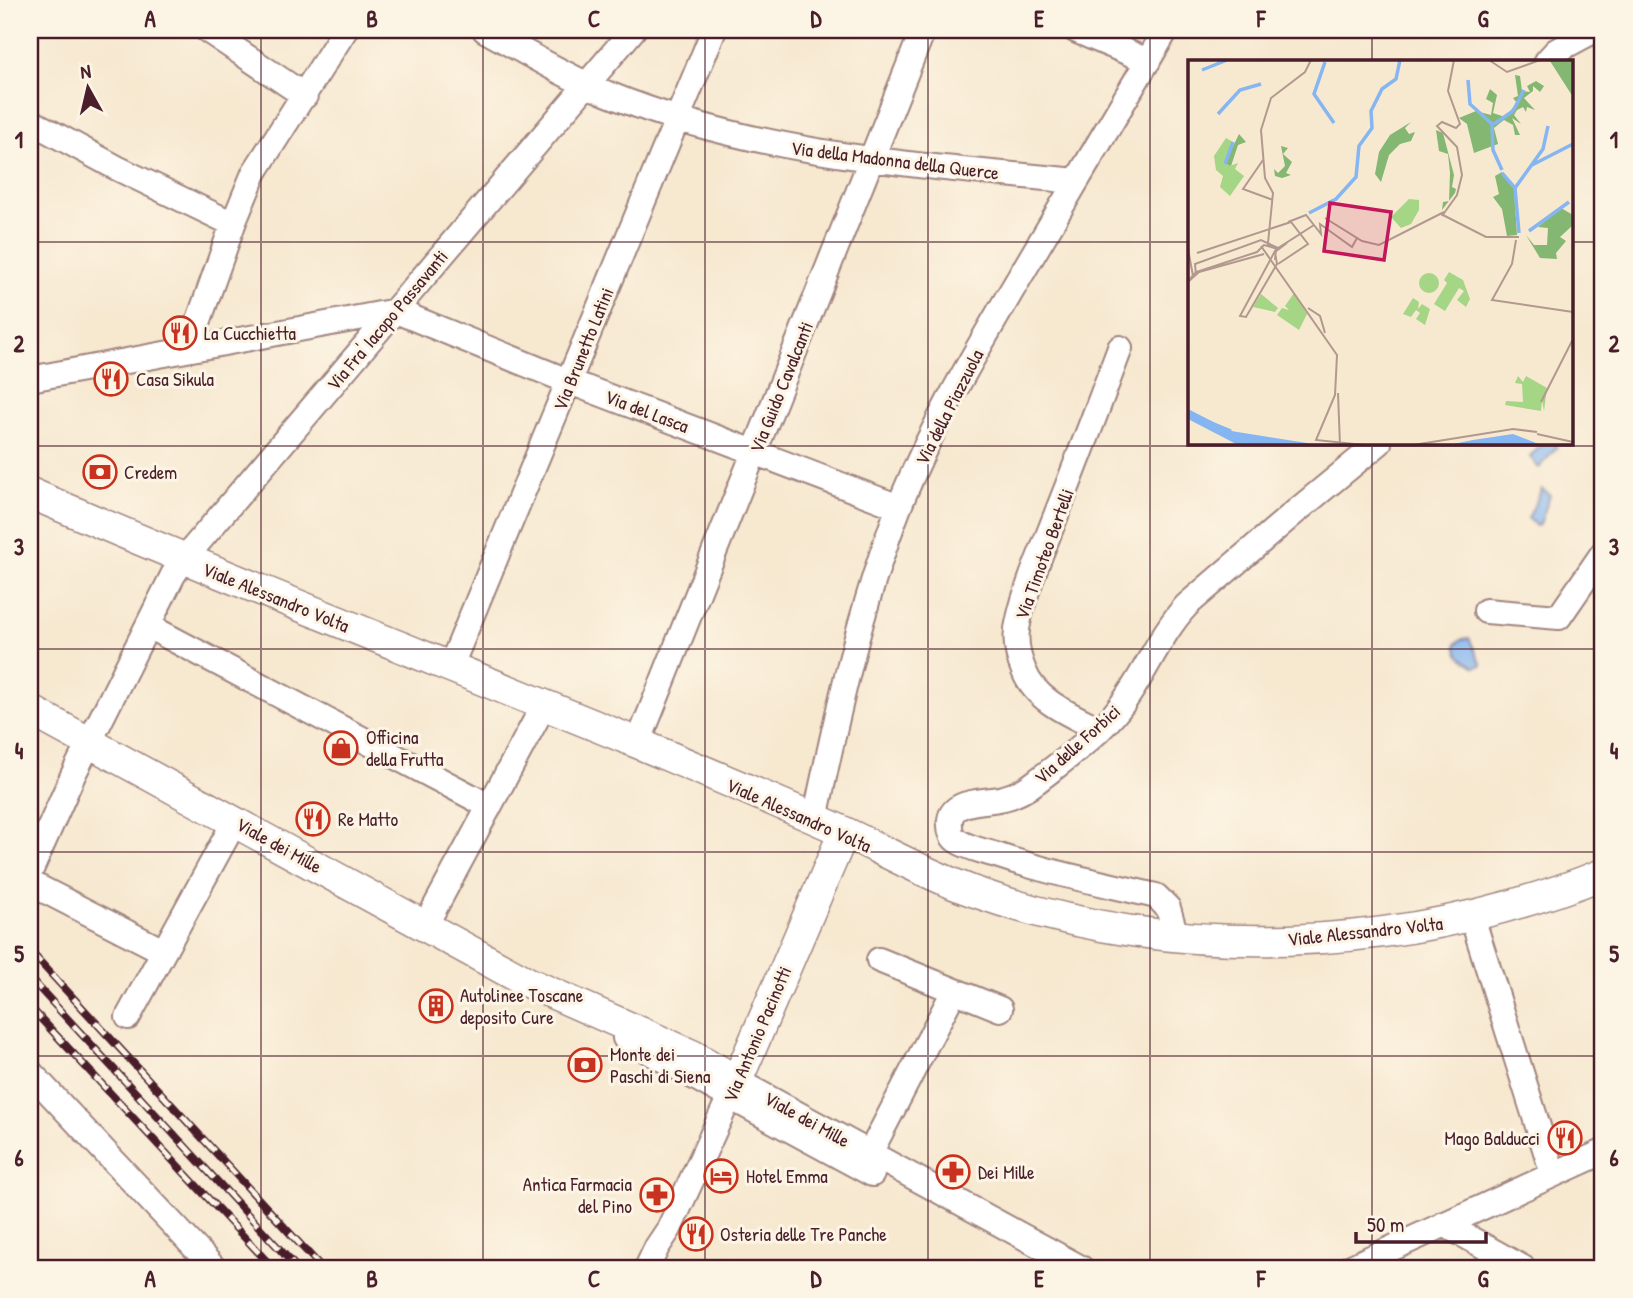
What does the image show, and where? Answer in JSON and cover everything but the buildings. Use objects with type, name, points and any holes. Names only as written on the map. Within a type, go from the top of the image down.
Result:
[{"type":"main road","name":"Viale Alessandro Volta","points":[[30,494],[638,743],[844,832],[922,871],[1006,902],[1087,923],[1176,936],[1267,941],[1318,939],[1388,932],[1472,917],[1568,888],[1603,874]]},
{"type":"main road","name":"Viale dei Mille","points":[[30,710],[527,982],[692,1055],[733,1089]]},
{"type":"main road","name":"Via Antonio Pacinotti","points":[[733,1089],[844,832]]},
{"type":"street","points":[[207,30],[305,96]]},
{"type":"street","points":[[189,348],[233,224],[257,169],[345,30]]},
{"type":"street","name":"Via della Madonna della Querce","points":[[485,30],[619,98],[678,119],[745,138],[871,161],[1076,181]]},
{"type":"street","name":"Via Fra' Iacopo Passavanti","points":[[30,872],[90,742],[184,559],[633,30]]},
{"type":"street","name":"Via Brunetto Latini","points":[[450,668],[715,30]]},
{"type":"street","name":"Via Guido Cavalcanti","points":[[638,743],[923,30]]},
{"type":"street","points":[[1075,30],[1148,61]]},
{"type":"street","name":"Via della Piazzuola","points":[[815,819],[846,674],[899,507],[938,422],[1166,30]]},
{"type":"street","points":[[1548,60],[1556,51],[1595,30]]},
{"type":"street","points":[[30,121],[117,168],[233,224]]},
{"type":"street","points":[[30,379],[396,310]]},
{"type":"street","name":"Via del Lasca","points":[[396,310],[570,382],[899,507]]},
{"type":"street","name":"Via Timoteo Bertelli","points":[[1098,729],[1054,704],[1033,686],[1018,653],[1017,629],[1038,562],[1120,348]]},
{"type":"street","name":"Via delle Forbici","points":[[1176,936],[1168,908],[1156,896],[1000,857],[956,840],[951,831],[951,815],[958,807],[1020,793],[1060,763],[1120,708],[1175,619],[1187,605],[1378,444]]},
{"type":"street","name":"Via Fra' Iacopo Passavanti","points":[[150,621],[156,580],[153,546]]},
{"type":"street","points":[[1486,611],[1559,617],[1603,553]]},
{"type":"street","points":[[150,621],[489,806]]},
{"type":"street","points":[[425,926],[544,705]]},
{"type":"street","points":[[128,1017],[235,821]]},
{"type":"street","points":[[30,883],[163,951]]},
{"type":"street","points":[[1472,917],[1553,1174]]},
{"type":"street","points":[[879,960],[1000,1009]]},
{"type":"street","points":[[870,1153],[954,991]]},
{"type":"street","points":[[30,1072],[214,1268]]},
{"type":"street","name":"Viale dei Mille","points":[[733,1089],[870,1153],[1081,1268]]},
{"type":"street","name":"Viale dei Mille","points":[[733,1089],[1048,1268]]},
{"type":"street","name":"Via Antonio Pacinotti","points":[[647,1268],[666,1234],[733,1089]]},
{"type":"street","points":[[1349,1268],[1603,1152]]},
{"type":"street","points":[[1444,1224],[1523,1268]]},
{"type":"street","name":"Via Antonio Pacinotti","points":[[661,1268],[668,1253],[666,1234]]},
{"type":"water","points":[[1542,444],[1553,444],[1557,447],[1539,468],[1530,457]]},
{"type":"water","points":[[1542,489],[1550,495],[1540,524],[1536,526],[1528,518]]},
{"type":"water","points":[[1469,638],[1482,665],[1475,667],[1458,652],[1456,644]]},
{"type":"railway","points":[[30,951],[322,1268]]},
{"type":"railway","points":[[30,978],[297,1268]]},
{"type":"railway","points":[[30,1007],[273,1268]]},
{"type":"place","name":"La Cucchietta","points":[[180,333]]},
{"type":"place","name":"Casa Sikula","points":[[111,379]]},
{"type":"place","name":"Credem","points":[[100,472]]},
{"type":"place","name":"Officina della Frutta","points":[[341,748]]},
{"type":"place","name":"Re Matto","points":[[313,819]]},
{"type":"place","name":"Autolinee Toscane deposito Cure","points":[[436,1006]]},
{"type":"place","name":"Monte dei Paschi di Siena","points":[[585,1065]]},
{"type":"place","name":"Mago Balducci","points":[[1565,1138]]},
{"type":"place","name":"Dei Mille","points":[[953,1172]]},
{"type":"place","name":"Hotel Emma","points":[[721,1176]]},
{"type":"place","name":"Antica Farmacia del Pino","points":[[657,1195]]},
{"type":"place","name":"Osteria delle Tre Panche","points":[[696,1234]]}]
